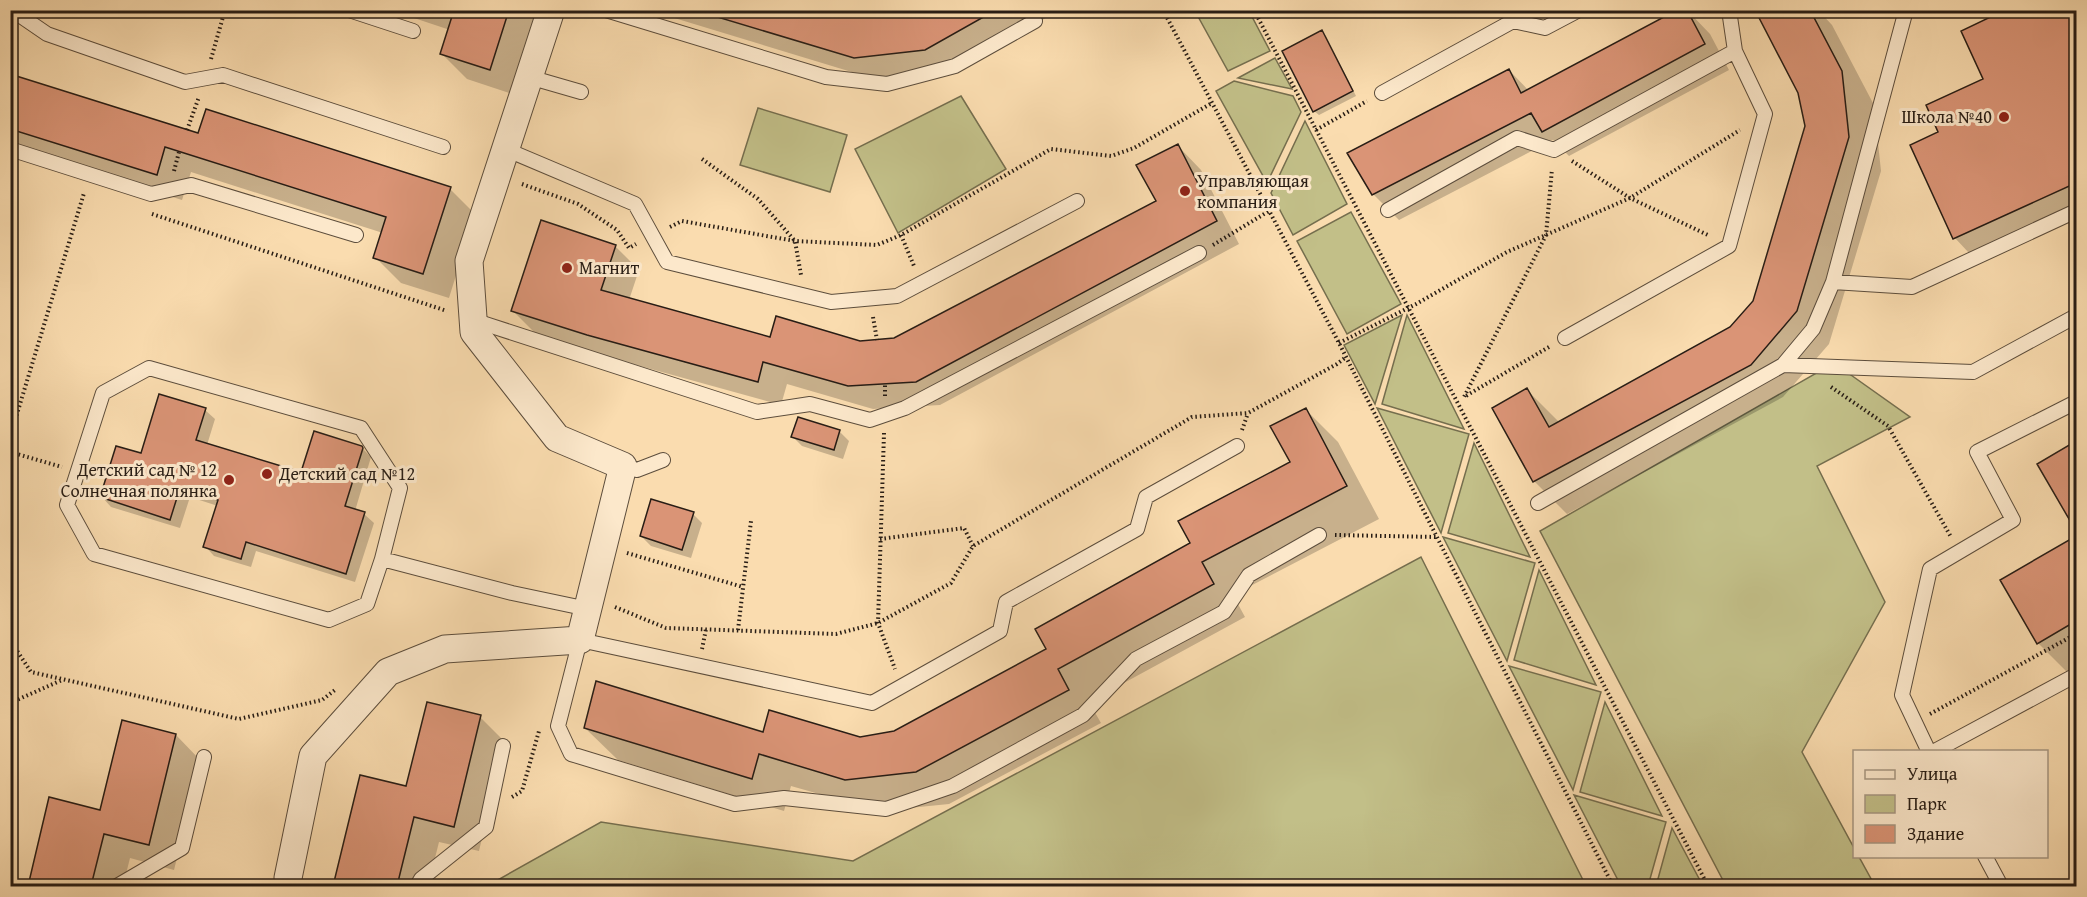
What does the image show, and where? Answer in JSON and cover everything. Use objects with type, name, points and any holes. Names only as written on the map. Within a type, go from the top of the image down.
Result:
[{"type":"street","points":[[289,886],[288,878],[313,756],[388,672],[445,649],[580,640],[599,607],[623,466],[557,438],[474,332],[473,320],[469,261],[517,154],[529,77],[551,10]]},
{"type":"lane","points":[[12,10],[46,34],[185,82],[224,75],[442,147]]},
{"type":"lane","points":[[349,10],[413,31]]},
{"type":"lane","points":[[606,10],[826,77],[886,84],[956,66],[1035,21]]},
{"type":"lane","points":[[1382,93],[1513,21],[1545,28],[1579,10]]},
{"type":"lane","points":[[1565,338],[1729,246],[1765,114],[1735,51],[1729,10]]},
{"type":"lane","points":[[1538,503],[1783,365],[1813,329],[1833,282],[1906,10]]},
{"type":"lane","points":[[1388,210],[1517,138],[1554,150],[1735,51]]},
{"type":"lane","points":[[529,77],[581,92]]},
{"type":"lane","points":[[10,149],[152,194],[191,185],[356,235]]},
{"type":"lane","points":[[517,154],[635,204],[667,262],[831,302],[897,296],[1077,201]]},
{"type":"lane","points":[[1833,282],[1912,287],[2076,211]]},
{"type":"lane","points":[[473,320],[757,412],[810,404],[870,420],[905,408],[1199,253]]},
{"type":"lane","points":[[1783,365],[1973,372],[2076,316]]},
{"type":"lane","points":[[149,368],[361,428],[400,488],[382,559],[367,604],[329,620],[94,554],[67,505],[103,393],[149,368]]},
{"type":"lane","points":[[1930,750],[1902,695],[1930,569],[2013,520],[1977,452],[2076,402]]},
{"type":"lane","points":[[1236,446],[1146,498],[1137,529],[1006,602],[1000,631],[872,703],[580,640],[558,726],[571,754],[735,804],[784,798],[886,809],[953,786],[1083,716],[1136,658],[1224,612],[1249,575],[1319,535]]},
{"type":"lane","points":[[623,466],[637,470],[663,460]]},
{"type":"lane","points":[[382,559],[512,593],[599,607]]},
{"type":"lane","points":[[1935,750],[2076,675]]},
{"type":"lane","points":[[417,886],[421,879],[486,827],[503,746]]},
{"type":"lane","points":[[117,886],[182,848],[204,757]]},
{"type":"lane","points":[[1986,858],[2001,886]]},
{"type":"path","points":[[1162,10],[1339,343],[1613,886]]},
{"type":"path","points":[[1254,10],[1708,886]]},
{"type":"path","points":[[1316,130],[1382,93]]},
{"type":"path","points":[[521,184],[578,204],[617,230],[629,248],[682,221],[795,241],[877,245],[901,235],[1051,149],[1111,156],[1134,147],[1212,103]]},
{"type":"path","points":[[1339,343],[1507,252],[1630,198],[1765,114]]},
{"type":"path","points":[[1464,397],[1546,235],[1554,150],[1630,198],[1729,246]]},
{"type":"path","points":[[517,154],[521,184],[518,194]]},
{"type":"path","points":[[702,159],[758,199],[795,241],[804,296]]},
{"type":"path","points":[[11,434],[84,191],[95,195]]},
{"type":"path","points":[[1199,253],[1269,211]]},
{"type":"path","points":[[150,213],[473,320]]},
{"type":"path","points":[[901,235],[921,284]]},
{"type":"path","points":[[1457,402],[1565,338]]},
{"type":"path","points":[[599,607],[666,628],[836,634],[878,623],[951,583],[973,546],[1192,417],[1248,413],[1346,357]]},
{"type":"path","points":[[1800,365],[1888,426],[1960,551]]},
{"type":"path","points":[[885,384],[878,623],[902,686]]},
{"type":"path","points":[[10,452],[77,472]]},
{"type":"path","points":[[738,630],[751,521]]},
{"type":"path","points":[[880,539],[964,528],[973,546]]},
{"type":"path","points":[[1319,535],[1436,537]]},
{"type":"path","points":[[625,552],[743,587]]},
{"type":"path","points":[[1928,715],[2076,634]]},
{"type":"path","points":[[10,640],[31,672],[239,719],[322,700],[339,687]]},
{"type":"path","points":[[10,703],[63,680]]},
{"type":"green space","points":[[1195,11],[1249,11],[1270,51],[1228,71]]},
{"type":"green space","points":[[1275,58],[1292,89],[1238,78]]},
{"type":"green space","points":[[1234,81],[1293,96],[1301,112],[1267,183],[1216,91]]},
{"type":"green space","points":[[961,96],[1006,169],[898,233],[855,149]]},
{"type":"green space","points":[[758,108],[847,135],[830,192],[740,165]]},
{"type":"green space","points":[[1305,121],[1347,204],[1293,235],[1271,193]]},
{"type":"green space","points":[[1351,212],[1401,304],[1347,334],[1297,241]]},
{"type":"green space","points":[[1402,315],[1375,404],[1344,345]]},
{"type":"green space","points":[[1407,315],[1464,429],[1382,404]]},
{"type":"green space","points":[[1834,363],[1910,417],[1817,466],[1885,602],[1802,752],[1853,846],[1853,858],[1860,858],[1875,886],[1726,886],[1540,531]]},
{"type":"green space","points":[[1377,408],[1469,434],[1441,533]]},
{"type":"green space","points":[[1474,443],[1530,557],[1448,533]]},
{"type":"green space","points":[[1443,537],[1535,563],[1507,661]]},
{"type":"green space","points":[[1421,557],[1586,886],[487,886],[601,822],[853,861]]},
{"type":"green space","points":[[1539,570],[1596,685],[1514,660]]},
{"type":"green space","points":[[1509,666],[1601,692],[1573,790]]},
{"type":"green space","points":[[1605,702],[1662,816],[1580,792]]},
{"type":"green space","points":[[1574,795],[1666,822],[1648,886],[1621,886]]},
{"type":"green space","points":[[1672,828],[1703,886],[1656,886]]},
{"type":"building","points":[[454,10],[509,10],[490,70],[440,54]]},
{"type":"building","points":[[714,10],[860,10],[872,14],[898,10],[996,10],[925,50],[854,58],[714,16]]},
{"type":"building","points":[[1677,10],[1687,10],[1705,44],[1542,132],[1531,113],[1372,195],[1347,153],[1509,69],[1521,93]]},
{"type":"building","points":[[1755,10],[1810,10],[1842,71],[1849,137],[1797,311],[1751,365],[1533,482],[1492,408],[1527,388],[1549,427],[1730,327],[1753,301],[1805,126],[1798,93]]},
{"type":"building","name":"Школа №40","points":[[2005,10],[2076,10],[2076,183],[1953,239],[1910,145],[1938,132],[1926,105],[1983,79],[1961,31]]},
{"type":"building","points":[[1322,30],[1353,91],[1313,112],[1282,51]]},
{"type":"building","points":[[10,74],[198,133],[206,109],[451,187],[423,274],[373,258],[386,217],[165,147],[157,175],[10,129]]},
{"type":"building","points":[[1178,144],[1217,221],[916,382],[848,386],[763,362],[758,382],[587,335],[511,311],[541,220],[616,245],[601,290],[770,337],[776,316],[860,341],[894,338],[1156,201],[1136,165]]},
{"type":"building","name":"Детский сад № 12 Солнечная полянка","points":[[159,394],[206,408],[196,440],[301,472],[314,431],[362,446],[345,506],[365,512],[346,574],[246,542],[241,559],[203,547],[218,500],[180,488],[170,520],[100,497],[116,446],[141,453]]},
{"type":"building","points":[[1306,408],[1347,486],[1202,562],[1214,584],[1058,669],[1069,690],[916,772],[845,780],[759,754],[752,779],[584,728],[596,681],[763,732],[769,710],[860,737],[894,731],[1046,649],[1035,629],[1190,543],[1178,521],[1290,462],[1270,426]]},
{"type":"building","points":[[798,417],[840,430],[834,450],[791,437]]},
{"type":"building","points":[[2076,441],[2076,531],[2037,464]]},
{"type":"building","points":[[651,499],[694,512],[682,550],[640,536]]},
{"type":"building","points":[[2076,536],[2076,621],[2037,644],[2000,580]]},
{"type":"building","points":[[427,702],[481,715],[454,827],[414,817],[397,886],[333,886],[360,775],[406,786]]},
{"type":"building","points":[[122,720],[176,734],[149,845],[104,834],[91,886],[28,886],[49,797],[100,810]]},
{"type":"place","name":"Школа №40","points":[[2004,117]]},
{"type":"place","name":"Управляющая компания","points":[[1185,191]]},
{"type":"place","name":"Магнит","points":[[567,268]]},
{"type":"place","name":"Детский сад №12","points":[[267,474]]},
{"type":"place","name":"Детский сад № 12 Солнечная полянка","points":[[229,480]]}]
